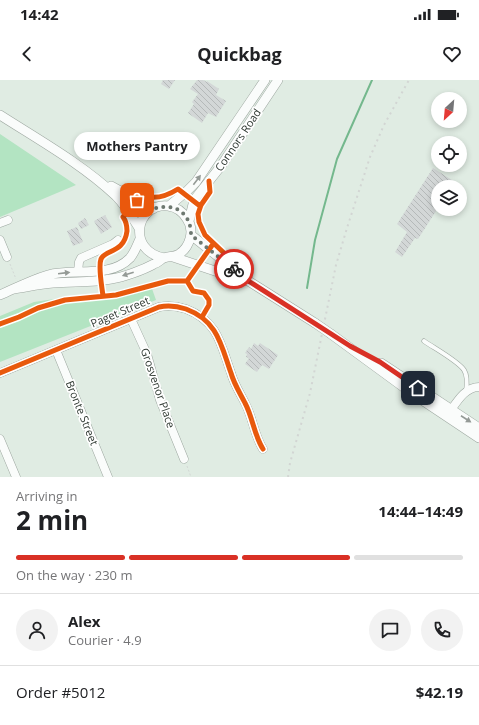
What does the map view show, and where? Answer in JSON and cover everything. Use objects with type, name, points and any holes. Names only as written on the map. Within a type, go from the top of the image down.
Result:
[{"type":"street","name":"Connors Road","points":[[168,206],[196,182],[264,80]]},
{"type":"street","name":"Connors Road","points":[[189,222],[194,200],[221,166],[278,80]]},
{"type":"street","points":[[0,115],[92,176],[117,196],[129,211],[139,228],[140,239],[145,249],[150,253],[189,261],[208,270],[250,282]]},
{"type":"street","points":[[92,176],[153,209]]},
{"type":"street","points":[[15,284],[111,279],[154,264],[168,257],[180,254],[185,249],[191,235],[189,222],[180,212],[168,206],[160,206],[146,214],[139,228]]},
{"type":"street","points":[[191,235],[250,282],[350,346],[384,365],[449,413],[479,438]]},
{"type":"street","points":[[0,295],[15,284],[28,282],[49,275],[100,271],[116,267],[123,264],[130,257],[140,239]]},
{"type":"street","points":[[0,240],[7,257]]},
{"type":"street","points":[[78,272],[78,262],[81,258],[113,244],[118,240]]},
{"type":"street","name":"Paget Street","points":[[0,373],[131,318],[165,306],[189,310],[202,317],[215,331],[237,388],[246,403],[258,440],[263,449]]},
{"type":"street","name":"Grosvenor Place","points":[[131,318],[147,354],[160,400],[184,458]]},
{"type":"street","name":"Bronte Street","points":[[56,350],[108,477]]},
{"type":"street","points":[[449,413],[466,392],[474,387],[479,387]]},
{"type":"street","points":[[449,413],[479,428]]},
{"type":"street","points":[[0,439],[16,477]]},
{"type":"lane","points":[[424,341],[464,369],[466,376],[466,392]]},
{"type":"path","points":[[7,257],[15,284]]},
{"type":"path","points":[[184,458],[191,477]]},
{"type":"green space","points":[[0,134],[76,185],[0,217]]},
{"type":"green space","points":[[150,283],[156,300],[0,362],[0,316],[34,302],[68,297],[100,295]]},
{"type":"building","points":[[163,80],[175,80],[169,89],[161,84]]},
{"type":"building","points":[[197,80],[207,81],[219,89],[216,95],[226,101],[216,117],[208,113],[202,123],[188,113],[194,104],[192,102],[198,94],[190,89]]},
{"type":"building","points":[[431,171],[439,172],[452,180],[431,180],[431,216],[433,216],[418,239],[415,238],[402,257],[395,252],[407,232],[397,224]]},
{"type":"building","points":[[105,215],[112,227],[101,234],[94,221]]},
{"type":"building","points":[[85,218],[89,225],[81,229],[78,223]]},
{"type":"building","points":[[77,227],[83,242],[73,246],[67,231]]},
{"type":"building","points":[[254,343],[258,346],[260,343],[278,355],[269,369],[262,365],[257,372],[245,364],[249,358],[246,357],[247,354],[245,353],[249,347],[251,349]]},
{"type":"waterway","points":[[307,288],[315,240],[337,159],[372,80]]},
{"type":"railway","points":[[288,477],[290,463],[310,393],[336,265],[347,228],[370,157],[384,125],[409,80]]},
{"type":"cycle path","points":[[209,181],[210,192],[201,205],[198,214],[199,222],[205,235],[224,253],[226,262]]},
{"type":"cycle path","points":[[103,296],[100,272],[101,259],[103,256],[122,244],[127,231],[123,217],[142,195],[156,197],[169,194],[178,189],[200,206]]},
{"type":"cycle path","points":[[0,324],[38,308],[65,300],[116,295],[168,281],[187,281],[213,244]]},
{"type":"cycle path","points":[[187,281],[193,291],[204,293],[209,300],[209,305],[202,317]]},
{"type":"cycle path","points":[[0,373],[159,307],[169,306],[183,308],[197,314],[205,320],[217,335],[234,381],[248,409],[263,449]]},
{"type":"way so far","points":[[137,200],[153,209],[160,206],[168,206],[177,209],[184,214],[189,222],[191,235],[234,269]]},
{"type":"place","name":"Mothers Pantry","points":[[137,200]]},
{"type":"route","points":[[234,269],[250,282],[350,346],[380,362],[418,388]]}]
